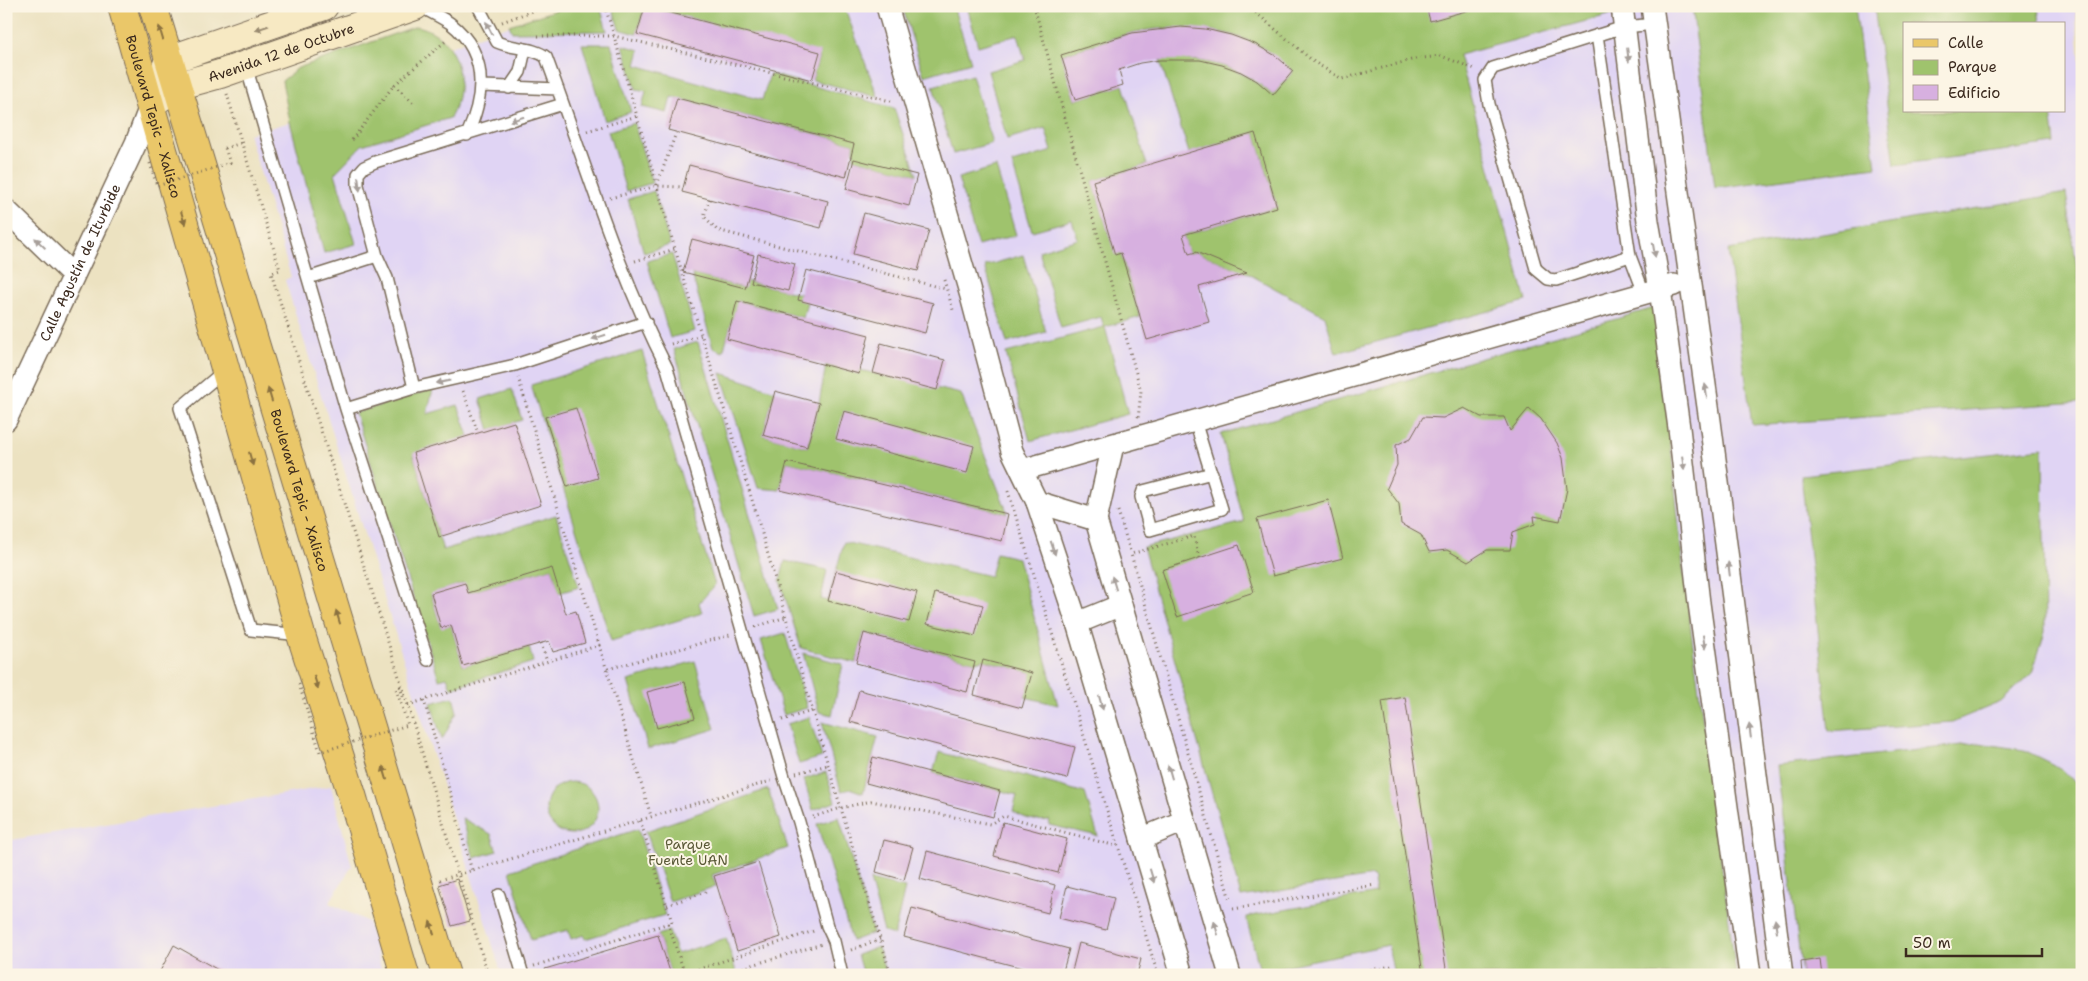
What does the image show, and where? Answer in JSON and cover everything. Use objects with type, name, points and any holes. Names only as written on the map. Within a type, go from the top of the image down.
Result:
[{"type":"main road","name":"Boulevard Tepic - Xalisco","points":[[122,6],[301,636],[406,975]]},
{"type":"main road","name":"Boulevard Tepic - Xalisco","points":[[153,6],[446,975]]},
{"type":"main road","points":[[151,104],[169,60],[324,6]]},
{"type":"main road","name":"Avenida 12 de Octubre","points":[[151,104],[177,86],[246,66],[415,6]]},
{"type":"street","points":[[887,6],[971,296],[1012,451],[1037,502],[1077,623],[1140,840],[1182,975]]},
{"type":"street","points":[[1653,15],[1710,421],[1782,975]]},
{"type":"street","points":[[1623,16],[1648,221],[1652,291],[1674,429],[1750,975]]},
{"type":"street","name":"Calle Agustín de Iturbide","points":[[6,420],[136,143],[151,104]]},
{"type":"street","points":[[6,210],[73,275]]},
{"type":"street","points":[[1648,221],[1680,215]]},
{"type":"street","points":[[1022,470],[1690,280]]},
{"type":"street","points":[[1674,429],[1710,421]]},
{"type":"street","points":[[1113,445],[1096,520],[1230,975]]},
{"type":"street","points":[[1037,502],[1096,520]]},
{"type":"street","points":[[1698,603],[1732,595]]},
{"type":"street","points":[[1077,623],[1121,606]]},
{"type":"street","points":[[1722,772],[1754,768]]},
{"type":"street","points":[[1140,840],[1184,821]]},
{"type":"lane","points":[[420,6],[449,23],[463,35],[475,54],[482,86],[474,118],[467,135]]},
{"type":"lane","points":[[478,6],[497,42],[540,52],[546,56],[622,265],[666,368],[768,724],[799,822],[827,926],[834,941],[842,975]]},
{"type":"lane","points":[[1630,256],[1556,280],[1548,279],[1536,269],[1489,104],[1485,80],[1487,74],[1493,68],[1597,35],[1623,16],[1653,15]]},
{"type":"lane","points":[[1597,35],[1630,256],[1652,291]]},
{"type":"lane","points":[[508,88],[520,72],[525,50]]},
{"type":"lane","points":[[246,66],[346,409],[428,660]]},
{"type":"lane","points":[[482,86],[558,89]]},
{"type":"lane","points":[[414,388],[386,278],[358,185],[358,174],[364,167],[563,104]]},
{"type":"lane","points":[[308,278],[378,256]]},
{"type":"lane","points":[[346,409],[414,388],[515,365],[646,322]]},
{"type":"lane","points":[[226,369],[180,408],[252,630],[301,636]]},
{"type":"lane","points":[[1195,422],[1212,473],[1222,509],[1150,530],[1141,497],[1143,491],[1212,473]]},
{"type":"lane","points":[[352,796],[351,817],[398,975]]},
{"type":"lane","points":[[499,895],[522,972]]},
{"type":"path","points":[[502,28],[500,23],[546,6]]},
{"type":"path","points":[[605,6],[675,249],[891,975]]},
{"type":"path","points":[[1034,6],[1141,390],[1136,439]]},
{"type":"path","points":[[1248,6],[1314,62],[1342,79],[1414,59],[1441,56],[1487,74]]},
{"type":"path","points":[[534,36],[614,36],[895,102]]},
{"type":"path","points":[[352,140],[394,85],[450,38]]},
{"type":"path","points":[[220,74],[280,270],[271,273],[405,699]]},
{"type":"path","points":[[394,85],[415,104]]},
{"type":"path","points":[[574,134],[637,116]]},
{"type":"path","points":[[657,186],[676,133]]},
{"type":"path","points":[[150,163],[157,186],[230,163],[225,148],[242,143]]},
{"type":"path","points":[[598,201],[657,186],[683,188]]},
{"type":"path","points":[[710,199],[704,216],[717,230],[971,296]]},
{"type":"path","points":[[622,265],[675,249]]},
{"type":"path","points":[[657,348],[702,335]]},
{"type":"path","points":[[515,365],[652,816]]},
{"type":"path","points":[[459,378],[478,433]]},
{"type":"path","points":[[1116,504],[1236,918]]},
{"type":"path","points":[[1131,554],[1194,536],[1199,558]]},
{"type":"path","points":[[608,669],[786,617]]},
{"type":"path","points":[[541,643],[546,662]]},
{"type":"path","points":[[408,705],[600,645]]},
{"type":"path","points":[[299,684],[320,752],[408,725],[396,688],[400,687],[408,705],[488,975]]},
{"type":"path","points":[[424,700],[472,871]]},
{"type":"path","points":[[768,724],[812,711]]},
{"type":"path","points":[[420,886],[828,765]]},
{"type":"path","points":[[799,822],[841,808],[871,801],[990,824],[1004,816],[1117,846]]},
{"type":"path","points":[[522,972],[672,922],[640,820]]},
{"type":"path","points":[[1233,909],[1375,885]]},
{"type":"path","points":[[666,905],[706,892]]},
{"type":"path","points":[[668,923],[685,974],[827,926]]},
{"type":"path","points":[[837,956],[880,938]]},
{"type":"path","points":[[719,975],[834,941]]},
{"type":"path","points":[[1341,975],[1392,966]]},
{"type":"shaded area","points":[[569,6],[2075,6],[2082,87],[2082,975],[502,975],[285,280],[291,277],[249,134],[290,122],[302,163],[436,123],[458,68],[450,47]]},
{"type":"shaded area","points":[[331,786],[352,866],[329,903],[368,922],[383,975],[6,975],[6,841]]},
{"type":"green space","points":[[569,6],[600,6],[607,31],[512,32],[509,25]]},
{"type":"green space","points":[[612,6],[645,6],[637,34],[619,29]]},
{"type":"green space","points":[[645,6],[844,6],[878,97],[812,80],[820,53]]},
{"type":"green space","points":[[902,6],[953,6],[971,62],[924,76]]},
{"type":"green space","points":[[967,6],[1620,6],[1620,12],[1459,55],[1526,301],[1336,353],[1325,316],[1247,273],[1196,252],[1189,254],[1183,235],[1277,207],[1255,133],[1189,153],[1160,60],[1191,60],[1220,65],[1247,76],[1273,95],[1293,71],[1271,53],[1242,38],[1195,29],[1146,30],[1061,55],[1075,100],[1123,85],[1147,165],[1093,181],[1115,254],[1121,253],[1140,317],[1105,327],[1128,414],[1030,441],[1006,353],[1104,327],[1101,317],[1061,328],[1039,251],[1078,239],[1072,220],[1032,231],[1012,163],[1052,151],[1045,128],[1007,139],[988,71],[1025,60],[1018,35],[978,46]]},
{"type":"green space","points":[[1692,6],[1855,6],[1876,167],[1715,188]]},
{"type":"green space","points":[[1874,6],[2038,6],[2040,22],[1903,22],[1903,112],[2051,112],[2055,144],[1895,165]]},
{"type":"green space","points":[[417,26],[431,31],[442,39],[451,50],[459,76],[459,91],[456,105],[450,118],[362,145],[335,173],[356,244],[324,253],[290,122],[282,81],[298,68]]},
{"type":"green space","points":[[582,44],[611,44],[631,112],[605,121]]},
{"type":"green space","points":[[623,45],[640,50],[636,65],[762,100],[770,74],[894,108],[917,175],[854,159],[854,144],[677,98],[671,97],[667,113],[642,107],[646,91],[636,89]]},
{"type":"green space","points":[[972,75],[992,143],[953,154],[933,86]]},
{"type":"green space","points":[[634,123],[652,183],[626,191],[608,131]]},
{"type":"green space","points":[[996,167],[1016,235],[978,246],[958,178]]},
{"type":"green space","points":[[654,191],[670,245],[644,253],[628,199]]},
{"type":"green space","points":[[2066,193],[2082,303],[2082,402],[1752,425],[1728,250]]},
{"type":"green space","points":[[672,254],[695,331],[670,338],[647,261]]},
{"type":"green space","points":[[1023,255],[1046,332],[1007,343],[985,266]]},
{"type":"green space","points":[[692,274],[744,288],[747,281],[800,294],[807,302],[803,318],[738,301],[723,352],[713,348]]},
{"type":"green space","points":[[1657,307],[1683,568],[1736,975],[1394,975],[1388,945],[1260,971],[1246,917],[1376,893],[1373,876],[1241,897],[1143,547],[1244,522],[1221,434]]},
{"type":"green space","points":[[698,342],[778,609],[754,616],[674,349]]},
{"type":"green space","points":[[642,351],[715,585],[699,603],[702,613],[611,641],[531,385]]},
{"type":"green space","points":[[826,365],[859,374],[860,370],[961,394],[1008,514],[787,462],[780,490],[758,488],[721,373],[775,391],[763,435],[807,447],[819,403]]},
{"type":"green space","points":[[433,389],[427,414],[458,405],[469,436],[413,454],[443,550],[556,515],[579,587],[559,593],[552,568],[468,593],[464,583],[431,594],[441,627],[451,625],[463,666],[529,647],[533,662],[451,688],[447,677],[439,679],[355,413]]},
{"type":"green space","points":[[512,389],[522,420],[490,430],[480,399]]},
{"type":"green space","points":[[2043,448],[2045,632],[2032,673],[2001,702],[1952,722],[1829,731],[1801,475]]},
{"type":"green space","points":[[844,542],[990,576],[996,553],[1018,558],[1058,705],[1025,697],[1031,673],[983,660],[975,662],[864,633],[856,663],[801,648],[780,581],[785,561],[827,570],[821,599],[828,601]]},
{"type":"green space","points":[[785,633],[807,708],[784,715],[761,640]]},
{"type":"green space","points":[[803,653],[843,664],[832,715],[819,712]]},
{"type":"green space","points":[[695,661],[715,729],[648,749],[628,681]]},
{"type":"green space","points":[[453,697],[457,712],[442,740],[431,703]]},
{"type":"green space","points":[[809,717],[822,757],[799,764],[787,724]]},
{"type":"green space","points":[[822,722],[878,737],[863,793],[852,789],[841,791]]},
{"type":"green space","points":[[1979,743],[2024,750],[2062,769],[2082,790],[2082,975],[1802,975],[1777,766]]},
{"type":"green space","points":[[939,752],[1085,793],[1098,836],[1049,825],[1050,820],[1040,821],[1021,816],[1013,811],[1017,795],[933,773]]},
{"type":"green space","points":[[826,772],[835,802],[813,810],[804,779]]},
{"type":"green space","points":[[572,782],[582,784],[590,790],[596,798],[598,808],[596,818],[590,826],[582,832],[572,834],[562,832],[554,826],[548,818],[546,808],[548,798],[554,790],[562,784]]},
{"type":"green space","name":"Parque Fuente UAN","points":[[768,789],[788,848],[712,875],[716,886],[670,902],[646,831]]},
{"type":"green space","points":[[839,817],[873,933],[852,941],[817,824]]},
{"type":"green space","points":[[462,818],[491,834],[497,851],[474,858]]},
{"type":"green space","points":[[638,829],[665,915],[585,939],[584,935],[571,939],[568,930],[531,940],[510,871]]},
{"type":"green space","points":[[870,880],[905,888],[894,935],[884,932]]},
{"type":"green space","points":[[669,931],[677,954],[726,938],[737,975],[671,975],[658,935]]},
{"type":"green space","points":[[878,947],[886,975],[863,975],[857,955]]},
{"type":"building","points":[[645,6],[820,52],[812,80],[637,34]]},
{"type":"building","points":[[1426,6],[1480,6],[1480,7],[1430,21]]},
{"type":"building","points":[[1181,27],[1205,29],[1231,35],[1255,44],[1276,56],[1293,71],[1273,95],[1257,81],[1241,72],[1222,65],[1200,60],[1160,60],[1140,63],[1119,70],[1123,85],[1075,100],[1061,55],[1132,33]]},
{"type":"building","points":[[677,98],[854,144],[846,177],[668,130]]},
{"type":"building","points":[[1255,133],[1277,207],[1183,235],[1189,254],[1196,252],[1247,273],[1199,287],[1209,322],[1147,340],[1121,253],[1115,255],[1093,181]]},
{"type":"building","points":[[854,159],[917,175],[909,206],[846,189]]},
{"type":"building","points":[[689,165],[828,201],[821,228],[682,192]]},
{"type":"building","points":[[864,213],[929,230],[918,271],[853,254]]},
{"type":"building","points":[[692,239],[754,255],[745,288],[683,272]]},
{"type":"building","points":[[758,254],[795,264],[788,291],[751,282]]},
{"type":"building","points":[[806,270],[933,303],[925,333],[798,300]]},
{"type":"building","points":[[737,301],[869,335],[859,374],[727,339]]},
{"type":"building","points":[[881,343],[945,360],[937,390],[873,373]]},
{"type":"building","points":[[775,391],[819,403],[807,447],[763,435]]},
{"type":"building","points":[[576,408],[598,478],[567,487],[545,417]]},
{"type":"building","points":[[1464,408],[1481,417],[1504,417],[1510,431],[1529,408],[1541,419],[1557,443],[1563,458],[1567,489],[1560,521],[1534,516],[1535,524],[1513,532],[1510,550],[1487,550],[1468,562],[1447,550],[1429,552],[1421,535],[1401,524],[1399,504],[1387,488],[1397,465],[1396,445],[1411,438],[1423,417],[1443,418]]},
{"type":"building","points":[[844,411],[974,446],[967,473],[836,439]]},
{"type":"building","points":[[514,422],[541,505],[439,537],[413,453]]},
{"type":"building","points":[[787,462],[1008,514],[1002,541],[780,490]]},
{"type":"building","points":[[1328,500],[1343,558],[1273,576],[1257,519]]},
{"type":"building","points":[[1239,545],[1254,592],[1177,617],[1162,570]]},
{"type":"building","points":[[552,568],[566,614],[576,611],[585,643],[553,652],[549,641],[463,666],[451,625],[441,628],[431,593],[465,583],[468,593]]},
{"type":"building","points":[[836,571],[917,592],[909,622],[828,601]]},
{"type":"building","points":[[935,593],[983,605],[975,636],[927,624]]},
{"type":"building","points":[[864,633],[975,662],[967,692],[856,663]]},
{"type":"building","points":[[983,660],[1032,673],[1022,708],[974,695]]},
{"type":"building","points":[[685,682],[695,718],[657,728],[647,692]]},
{"type":"building","points":[[859,690],[1075,747],[1067,779],[850,722]]},
{"type":"building","points":[[1405,697],[1447,975],[1423,975],[1382,701]]},
{"type":"building","points":[[873,757],[1000,791],[993,817],[866,783]]},
{"type":"building","points":[[1003,822],[1067,839],[1058,873],[994,856]]},
{"type":"building","points":[[884,840],[913,847],[904,880],[876,872]]},
{"type":"building","points":[[927,851],[1055,885],[1048,913],[920,879]]},
{"type":"building","points":[[758,862],[781,937],[737,951],[714,876]]},
{"type":"building","points":[[457,879],[470,921],[452,926],[439,885]]},
{"type":"building","points":[[1067,886],[1114,898],[1106,930],[1059,918]]},
{"type":"building","points":[[912,908],[1069,949],[1062,975],[1049,975],[904,937]]},
{"type":"building","points":[[658,935],[671,975],[547,975],[545,969]]},
{"type":"building","points":[[1079,943],[1141,959],[1137,975],[1071,975]]},
{"type":"building","points":[[174,945],[227,975],[158,975]]},
{"type":"building","points":[[1820,959],[1822,975],[1802,975],[1801,962]]}]
